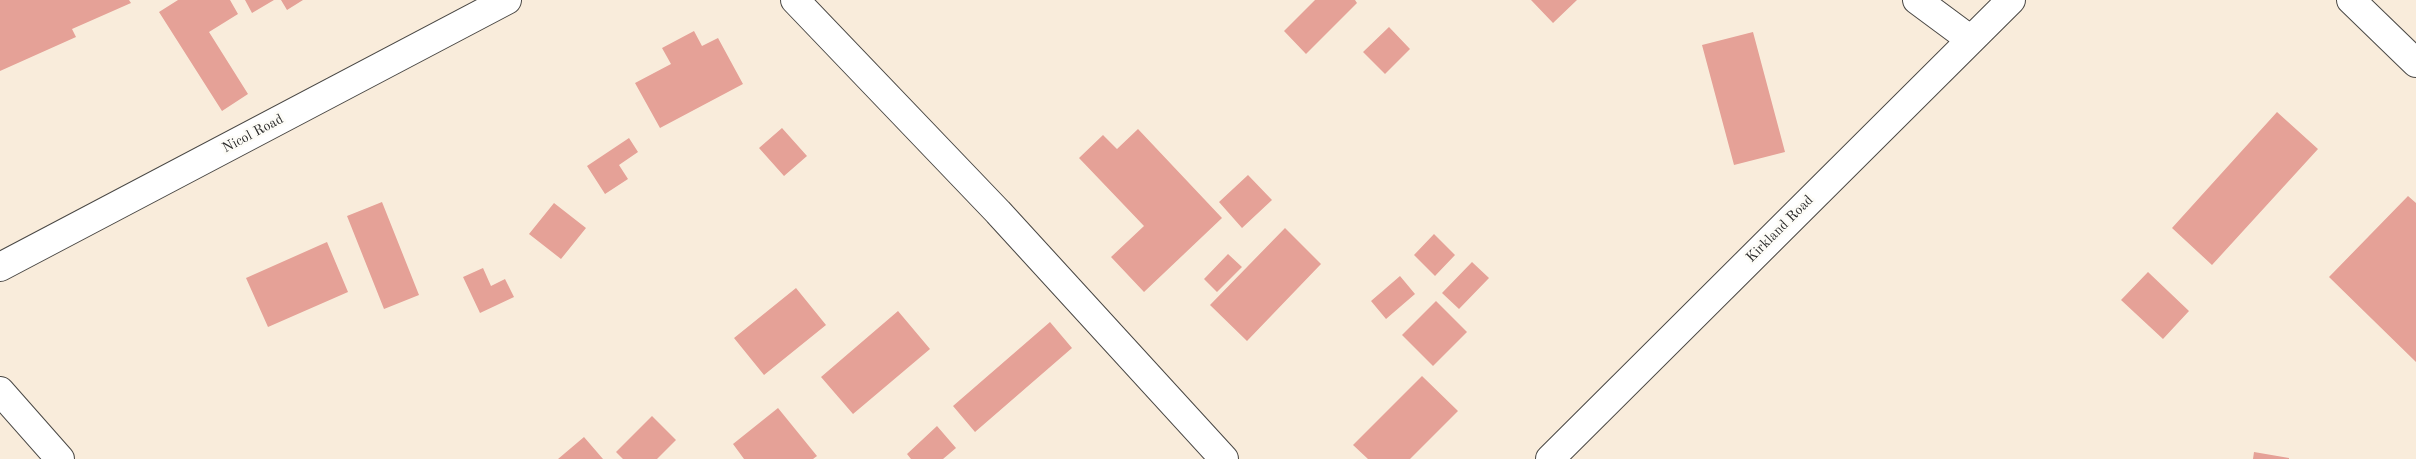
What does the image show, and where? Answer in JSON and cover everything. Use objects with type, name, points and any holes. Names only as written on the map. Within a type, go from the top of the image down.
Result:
[{"type":"street","name":"Nicol Road","points":[[0,268],[507,0]]},
{"type":"street","points":[[795,0],[998,212],[1224,459]]},
{"type":"street","points":[[1917,0],[1971,40]]},
{"type":"street","name":"Kirkland Road","points":[[1550,459],[2011,0]]},
{"type":"street","points":[[2351,0],[2416,63]]},
{"type":"street","points":[[0,391],[60,459]]},
{"type":"building","points":[[0,0],[129,0],[131,3],[72,29],[76,37],[0,71]]},
{"type":"building","points":[[178,0],[230,0],[238,14],[209,32],[248,94],[222,111],[159,12]]},
{"type":"building","points":[[245,0],[274,0],[252,13]]},
{"type":"building","points":[[281,0],[303,0],[287,10]]},
{"type":"building","points":[[1315,0],[1355,0],[1357,3],[1306,54],[1284,31]]},
{"type":"building","points":[[1531,0],[1577,0],[1553,23]]},
{"type":"building","points":[[1389,27],[1410,49],[1385,74],[1363,52]]},
{"type":"building","points":[[694,31],[702,46],[718,38],[743,84],[660,128],[635,83],[671,64],[662,48]]},
{"type":"building","points":[[1753,32],[1785,152],[1734,165],[1702,45]]},
{"type":"building","points":[[2277,112],[2318,149],[2212,265],[2172,228]]},
{"type":"building","points":[[782,128],[807,156],[784,176],[759,148]]},
{"type":"building","points":[[1138,129],[1222,218],[1144,292],[1111,257],[1144,226],[1079,158],[1103,135],[1117,149]]},
{"type":"building","points":[[629,138],[638,152],[619,165],[628,179],[605,194],[587,166]]},
{"type":"building","points":[[1248,175],[1272,200],[1242,228],[1219,202]]},
{"type":"building","points":[[2408,196],[2416,203],[2416,362],[2329,277]]},
{"type":"building","points":[[382,202],[419,295],[384,309],[347,216]]},
{"type":"building","points":[[554,203],[586,228],[561,259],[529,234]]},
{"type":"building","points":[[1285,228],[1321,264],[1247,341],[1210,305]]},
{"type":"building","points":[[1434,234],[1455,255],[1435,276],[1414,255]]},
{"type":"building","points":[[327,242],[348,292],[268,327],[246,278]]},
{"type":"building","points":[[1228,254],[1242,267],[1217,292],[1204,279]]},
{"type":"building","points":[[1472,262],[1489,278],[1459,309],[1442,293]]},
{"type":"building","points":[[483,268],[491,286],[505,279],[514,297],[480,313],[463,277]]},
{"type":"building","points":[[2148,272],[2189,311],[2163,339],[2121,300]]},
{"type":"building","points":[[1400,276],[1415,294],[1386,319],[1371,301]]},
{"type":"building","points":[[796,288],[826,325],[764,375],[734,338]]},
{"type":"building","points":[[1436,301],[1467,332],[1433,366],[1402,335]]},
{"type":"building","points":[[898,311],[930,349],[853,414],[821,377]]},
{"type":"building","points":[[1050,322],[1072,348],[975,432],[953,406]]},
{"type":"building","points":[[1422,376],[1458,411],[1410,459],[1368,459],[1353,445]]},
{"type":"building","points":[[778,408],[817,456],[813,459],[744,459],[733,444]]},
{"type":"building","points":[[652,416],[676,440],[657,459],[623,459],[616,452]]},
{"type":"building","points":[[937,426],[956,448],[943,459],[911,459],[907,454]]},
{"type":"building","points":[[584,437],[603,459],[558,459]]},
{"type":"building","points":[[2254,452],[2289,458],[2289,459],[2253,459]]}]
